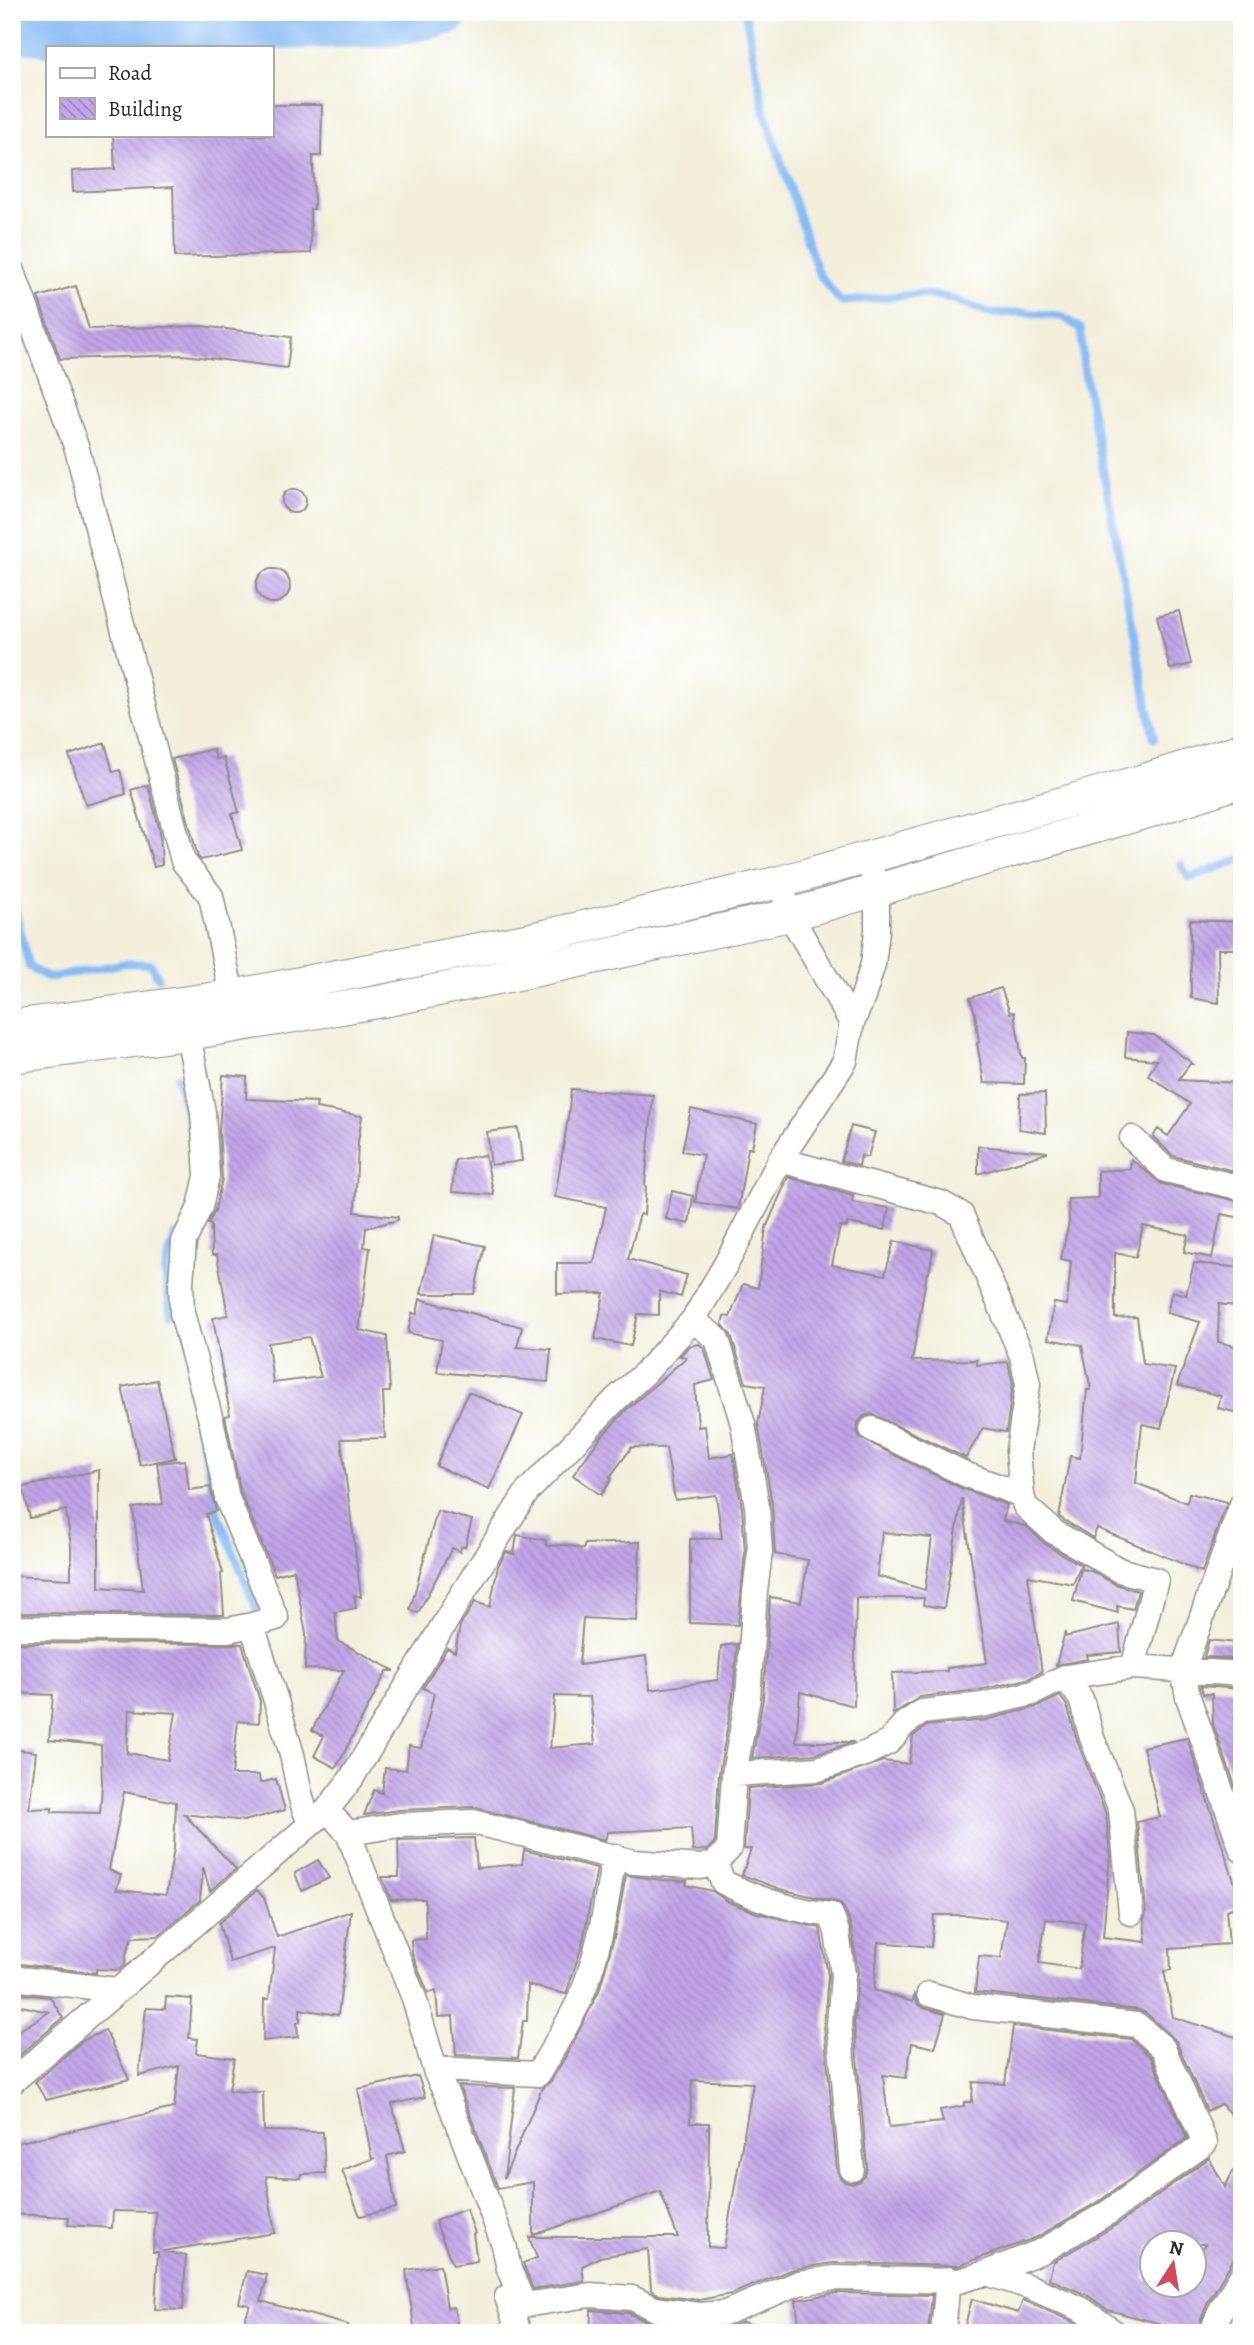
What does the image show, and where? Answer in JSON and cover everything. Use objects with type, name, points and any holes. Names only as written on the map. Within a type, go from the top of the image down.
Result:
[{"type":"main road","points":[[12,1026],[232,996],[527,940],[780,882],[1142,781],[1242,748]]},
{"type":"main road","points":[[12,1057],[188,1034],[383,1001],[790,915],[1151,811],[1242,781]]},
{"type":"street","points":[[12,269],[77,449],[183,861],[211,897],[232,996]]},
{"type":"street","points":[[12,2082],[319,1816],[351,1779],[527,1492],[616,1399],[645,1373],[693,1320],[726,1264],[780,1160],[845,1061],[852,1023],[873,964],[877,931],[877,889],[869,858]]},
{"type":"street","points":[[780,882],[790,915],[852,1023]]},
{"type":"street","points":[[12,1628],[228,1630],[276,1618],[227,1498],[212,1424],[182,1313],[184,1241],[201,1207],[207,1176],[203,1112],[188,1034]]},
{"type":"street","points":[[1132,1138],[1166,1170],[1242,1188]]},
{"type":"street","points":[[780,1160],[940,1203],[961,1214],[1018,1346],[1028,1384],[1018,1451],[1025,1506],[1054,1532],[1119,1570],[1156,1580],[1133,1667]]},
{"type":"street","points":[[348,1833],[400,1825],[473,1822],[634,1862],[701,1867],[715,1863],[729,1849],[734,1774],[748,1698],[760,1552],[757,1506],[743,1424],[717,1339],[693,1320]]},
{"type":"street","points":[[872,1429],[967,1475],[1022,1495]]},
{"type":"street","points":[[1242,1504],[1183,1670],[1188,1697],[1242,1850]]},
{"type":"street","points":[[259,1623],[304,1813],[319,1816],[348,1833],[414,1998],[436,2073],[504,2245],[509,2269],[524,2305],[590,2295],[632,2298],[655,2309],[699,2315],[725,2313],[799,2283],[811,2281],[835,2278],[959,2281],[1042,2251],[1109,2212],[1205,2144],[1163,2048],[1137,2025],[973,2007],[929,1994]]},
{"type":"street","points":[[734,1774],[818,1769],[867,1753],[889,1741],[904,1724],[922,1712],[995,1702],[1033,1693],[1065,1677],[1133,1667],[1242,1674]]},
{"type":"street","points":[[1065,1677],[1081,1699],[1092,1738],[1121,1810],[1131,1913]]},
{"type":"street","points":[[437,2069],[538,2074],[578,2002],[593,1962],[604,1920],[614,1856]]},
{"type":"street","points":[[715,1863],[723,1882],[742,1892],[785,1907],[831,1915],[837,1932],[843,1975],[839,2024],[852,2169]]},
{"type":"street","points":[[12,1978],[118,1990]]},
{"type":"street","points":[[986,2273],[1030,2287],[1081,2309],[1115,2333]]},
{"type":"street","points":[[1211,2333],[1235,2300],[1242,2275]]},
{"type":"street","points":[[943,2333],[948,2279]]},
{"type":"street","points":[[518,2294],[508,2297],[519,2333]]},
{"type":"building","points":[[273,105],[322,105],[321,156],[313,156],[311,253],[175,257],[173,187],[73,192],[72,171],[115,169],[113,136],[273,136]]},
{"type":"building","points":[[76,286],[89,329],[202,326],[291,337],[287,368],[184,355],[60,359],[38,297]]},
{"type":"building","points":[[294,489],[305,496],[306,501],[299,512],[294,513],[283,506],[282,501],[289,490]]},
{"type":"building","points":[[273,569],[285,574],[290,586],[285,598],[273,603],[261,598],[256,586],[261,574]]},
{"type":"building","points":[[1179,611],[1191,664],[1170,669],[1157,616]]},
{"type":"building","points":[[105,743],[113,772],[120,770],[126,794],[86,805],[69,755]]},
{"type":"building","points":[[213,749],[216,759],[224,758],[239,812],[232,814],[242,850],[201,860],[172,759]]},
{"type":"building","points":[[148,785],[160,832],[162,865],[154,867],[131,790]]},
{"type":"building","points":[[1190,920],[1242,922],[1242,949],[1218,949],[1219,1003],[1191,998]]},
{"type":"building","points":[[1001,988],[1010,1013],[1014,1012],[1022,1058],[1025,1058],[1024,1084],[984,1083],[975,1013],[970,998]]},
{"type":"building","points":[[1127,1032],[1154,1035],[1193,1064],[1190,1064],[1178,1080],[1240,1083],[1242,1173],[1173,1156],[1153,1137],[1158,1129],[1168,1136],[1190,1104],[1148,1075],[1157,1060],[1125,1057]]},
{"type":"building","points":[[223,1075],[247,1077],[246,1099],[317,1102],[316,1108],[362,1116],[355,1212],[398,1217],[398,1220],[366,1228],[364,1247],[370,1248],[359,1330],[387,1336],[390,1392],[383,1392],[385,1438],[341,1439],[361,1597],[354,1595],[356,1608],[335,1612],[338,1641],[395,1671],[387,1671],[336,1768],[314,1756],[324,1736],[312,1730],[344,1670],[305,1669],[306,1634],[294,1570],[275,1575],[241,1494],[225,1416],[230,1415],[213,1318],[228,1315],[217,1255],[212,1255],[211,1225],[208,1224],[215,1210],[222,1179],[219,1131]],"holes":[[[309,1337],[321,1377],[273,1383],[268,1343]]]},
{"type":"building","points":[[571,1089],[653,1095],[644,1215],[640,1214],[628,1259],[687,1275],[681,1297],[659,1291],[659,1315],[638,1314],[631,1346],[595,1339],[604,1293],[557,1294],[557,1263],[594,1263],[606,1207],[555,1197]]},
{"type":"building","points":[[1045,1093],[1046,1133],[1019,1129],[1020,1094]]},
{"type":"building","points":[[691,1109],[757,1124],[752,1148],[748,1148],[738,1209],[695,1202],[703,1155],[682,1151]]},
{"type":"building","points":[[851,1126],[875,1132],[868,1157],[861,1156],[859,1166],[841,1161]]},
{"type":"building","points":[[518,1128],[522,1161],[491,1165],[487,1132]]},
{"type":"building","points":[[978,1146],[1047,1152],[1047,1153],[978,1174]]},
{"type":"building","points":[[485,1155],[494,1195],[452,1192],[455,1160]]},
{"type":"building","points":[[1131,1159],[1162,1184],[1242,1202],[1242,1218],[1221,1214],[1212,1258],[1184,1252],[1188,1235],[1143,1226],[1136,1257],[1115,1253],[1115,1318],[1137,1317],[1143,1364],[1175,1369],[1161,1428],[1142,1424],[1136,1483],[1187,1503],[1189,1493],[1227,1502],[1202,1572],[1097,1528],[1093,1538],[1059,1517],[1070,1456],[1080,1458],[1087,1390],[1091,1390],[1082,1345],[1048,1339],[1054,1303],[1067,1305],[1071,1261],[1061,1259],[1069,1222],[1068,1199],[1098,1198],[1098,1171],[1130,1169]]},
{"type":"building","points":[[788,1177],[853,1195],[852,1202],[889,1208],[885,1230],[847,1223],[847,1227],[840,1226],[832,1265],[885,1275],[894,1241],[933,1250],[912,1361],[977,1360],[977,1365],[1008,1362],[1013,1384],[1006,1432],[983,1428],[966,1458],[872,1414],[864,1416],[858,1423],[860,1438],[961,1488],[1007,1505],[1003,1521],[1026,1526],[1046,1545],[1081,1565],[1073,1584],[1028,1576],[1042,1672],[1028,1679],[979,1690],[920,1697],[893,1714],[892,1673],[947,1671],[947,1668],[987,1663],[962,1498],[944,1608],[923,1605],[924,1598],[856,1598],[854,1706],[800,1692],[796,1742],[854,1742],[815,1754],[752,1758],[763,1699],[770,1597],[801,1602],[808,1560],[775,1554],[772,1503],[758,1424],[765,1386],[746,1383],[731,1335],[722,1324],[724,1316],[730,1317],[743,1284],[758,1288],[766,1228]],"holes":[[[882,1532],[932,1538],[925,1590],[877,1576]]]},
{"type":"building","points":[[672,1191],[693,1196],[689,1224],[666,1219]]},
{"type":"building","points":[[434,1235],[485,1246],[474,1294],[421,1294]]},
{"type":"building","points":[[1194,1263],[1242,1268],[1242,1307],[1219,1304],[1218,1342],[1242,1345],[1242,1414],[1218,1408],[1221,1396],[1177,1385],[1200,1322],[1167,1313],[1172,1291],[1186,1295]]},
{"type":"building","points":[[420,1299],[522,1327],[517,1347],[551,1349],[548,1382],[437,1372],[442,1340],[408,1333],[412,1313],[417,1314]]},
{"type":"building","points":[[699,1344],[704,1348],[714,1380],[695,1385],[698,1427],[705,1426],[709,1458],[733,1454],[742,1508],[745,1552],[738,1625],[690,1623],[690,1539],[722,1538],[716,1495],[675,1500],[666,1448],[632,1447],[610,1477],[612,1479],[601,1495],[573,1475],[601,1437],[626,1410],[687,1357],[680,1356],[689,1346]]},
{"type":"building","points":[[157,1380],[175,1458],[140,1465],[122,1387]]},
{"type":"building","points":[[468,1392],[523,1415],[489,1489],[436,1466]]},
{"type":"building","points":[[185,1460],[189,1490],[210,1487],[216,1511],[206,1514],[223,1573],[224,1615],[12,1613],[12,1576],[71,1579],[71,1546],[66,1510],[30,1518],[23,1487],[99,1470],[99,1587],[143,1590],[133,1508],[163,1504],[157,1463]]},
{"type":"building","points":[[437,1511],[472,1520],[465,1547],[461,1547],[460,1552],[452,1548],[418,1613],[410,1610]]},
{"type":"building","points":[[517,1535],[546,1540],[546,1546],[567,1545],[583,1549],[585,1544],[640,1542],[637,1621],[583,1618],[579,1665],[646,1656],[650,1690],[718,1680],[721,1646],[737,1644],[733,1696],[719,1773],[715,1842],[707,1850],[693,1851],[691,1828],[608,1832],[605,1840],[473,1807],[399,1810],[364,1815],[374,1790],[382,1793],[385,1768],[406,1770],[409,1746],[421,1748],[434,1693],[423,1688],[447,1648],[455,1652],[460,1626],[475,1602],[490,1607],[498,1566],[506,1552],[514,1554]],"holes":[[[555,1696],[590,1697],[595,1744],[550,1748]]]},
{"type":"building","points":[[1081,1569],[1138,1591],[1133,1609],[1117,1606],[1118,1613],[1073,1601]]},
{"type":"building","points":[[1119,1624],[1121,1652],[1087,1655],[1088,1659],[1056,1665],[1065,1632],[1065,1637]]},
{"type":"building","points":[[1209,1640],[1236,1643],[1234,1659],[1204,1657]]},
{"type":"building","points":[[12,1643],[242,1644],[260,1701],[259,1723],[238,1721],[232,1775],[259,1775],[260,1783],[276,1779],[285,1810],[244,1821],[184,1814],[236,1869],[210,1891],[203,1867],[200,1900],[158,1936],[132,1937],[125,1965],[118,1970],[96,1969],[96,1973],[12,1963],[12,1749],[36,1752],[29,1809],[52,1808],[52,1812],[100,1813],[102,1785],[101,1745],[49,1740],[53,1695],[12,1693]],"holes":[[[129,1710],[176,1713],[168,1760],[127,1753]],[[124,1792],[176,1802],[174,1848],[166,1895],[116,1890],[121,1875],[109,1870]]]},
{"type":"building","points":[[1201,1686],[1242,1689],[1242,1716],[1235,1716],[1239,1797],[1213,1724],[1212,1694],[1203,1694]]},
{"type":"building","points":[[1060,1696],[1067,1706],[1078,1743],[1106,1814],[1110,1855],[1103,1937],[1146,1942],[1146,1912],[1137,1822],[1160,1817],[1143,1747],[1187,1738],[1242,1905],[1226,1910],[1229,1944],[1170,1948],[1171,1970],[1164,1971],[1173,2017],[1242,2039],[1242,2127],[1221,2104],[1207,2111],[1176,2041],[1146,2013],[1139,2010],[975,1992],[979,1956],[1001,1958],[1007,1920],[968,1915],[934,1915],[931,1947],[878,1942],[874,1990],[913,2002],[914,1995],[918,2004],[924,2008],[945,2014],[935,2048],[912,2043],[906,2078],[883,2075],[889,2127],[943,2122],[940,2110],[972,2102],[973,2082],[1005,2084],[1013,2026],[1131,2039],[1151,2057],[1187,2138],[1101,2200],[1035,2238],[958,2266],[833,2263],[794,2269],[731,2294],[699,2300],[659,2295],[651,2290],[648,2249],[600,2257],[582,2266],[584,2281],[533,2289],[523,2263],[537,2258],[529,2237],[678,2237],[660,2191],[533,2235],[533,2182],[498,2188],[459,2086],[515,2088],[504,2178],[542,2088],[551,2081],[571,2047],[599,1991],[615,1934],[626,1875],[687,1881],[686,1885],[712,1891],[729,1902],[757,1913],[820,1928],[828,1975],[824,2025],[837,2170],[845,2182],[853,2184],[865,2176],[867,2168],[854,2024],[858,1973],[851,1927],[840,1903],[780,1889],[742,1875],[751,1849],[744,1849],[748,1788],[822,1783],[883,1761],[909,1764],[913,1736],[927,1726],[985,1720],[1037,1707]],"holes":[[[1046,1919],[1085,1923],[1079,1969],[1039,1963]],[[692,2080],[753,2083],[724,2248],[708,2247],[709,2123],[690,2123]]]},
{"type":"building","points":[[474,1838],[477,1868],[522,1864],[524,1850],[597,1868],[582,1946],[566,1994],[528,1985],[527,2021],[523,2021],[518,2058],[456,2055],[453,2016],[438,2017],[436,1991],[428,1993],[412,1954],[411,1940],[426,1939],[425,1899],[391,1900],[382,1877],[399,1877],[398,1840]]},
{"type":"building","points":[[318,1860],[329,1878],[302,1891],[295,1873]]},
{"type":"building","points":[[257,1890],[264,1898],[277,1937],[351,1911],[338,2015],[300,2009],[298,2037],[263,2041],[264,1999],[269,1999],[275,1948],[230,1962],[219,1923]]},
{"type":"building","points":[[12,1993],[50,1997],[63,2018],[19,2056],[12,2046],[12,2035],[49,2012],[12,2004]]},
{"type":"building","points":[[166,1997],[192,1999],[189,2038],[198,2039],[196,2053],[234,2058],[229,2091],[263,2092],[264,2131],[323,2132],[325,2173],[301,2174],[301,2178],[266,2176],[275,2233],[163,2251],[186,2256],[183,2310],[155,2309],[158,2252],[153,2252],[156,2212],[113,2211],[112,2228],[68,2225],[69,2217],[12,2214],[12,2147],[20,2142],[174,2108],[179,2066],[139,2076],[146,2008],[165,2009]]},
{"type":"building","points":[[105,2030],[129,2079],[46,2100],[35,2082],[82,2041]]},
{"type":"building","points":[[418,2076],[425,2097],[392,2104],[405,2151],[387,2156],[396,2208],[360,2216],[342,2170],[375,2158],[372,2159],[358,2089]]},
{"type":"building","points":[[1242,2154],[1242,2245],[1208,2302],[1196,2333],[1108,2310],[1087,2295],[1049,2279],[1053,2262],[1118,2224],[1209,2158],[1225,2187]]},
{"type":"building","points":[[466,2209],[475,2233],[477,2261],[453,2265],[435,2221]]},
{"type":"building","points":[[440,2265],[447,2308],[454,2307],[459,2333],[415,2333],[406,2270]]},
{"type":"building","points":[[247,2271],[267,2275],[261,2301],[348,2325],[347,2333],[240,2333],[250,2305],[239,2303]]},
{"type":"building","points":[[836,2293],[932,2295],[928,2333],[800,2333],[796,2300]]},
{"type":"building","points":[[972,2299],[1018,2313],[1023,2300],[1074,2322],[1089,2333],[963,2333]]},
{"type":"building","points":[[591,2310],[628,2313],[653,2324],[697,2330],[726,2328],[743,2322],[762,2328],[761,2333],[680,2333],[620,2328],[620,2333],[590,2333]]},
{"type":"waterway","points":[[12,28],[52,33],[390,23],[445,12]]},
{"type":"waterway","points":[[745,12],[765,113],[818,273],[841,302],[918,294],[945,297],[993,314],[1024,312],[1063,317],[1081,329],[1083,365],[1154,739]]},
{"type":"waterway","points":[[1181,865],[1189,878],[1242,859]]},
{"type":"waterway","points":[[12,894],[29,967],[48,978],[126,963],[151,964],[158,978]]},
{"type":"waterway","points":[[177,1077],[194,1143]]},
{"type":"waterway","points":[[171,1315],[165,1271],[175,1235]]},
{"type":"waterway","points":[[191,1391],[217,1512],[261,1619]]}]
